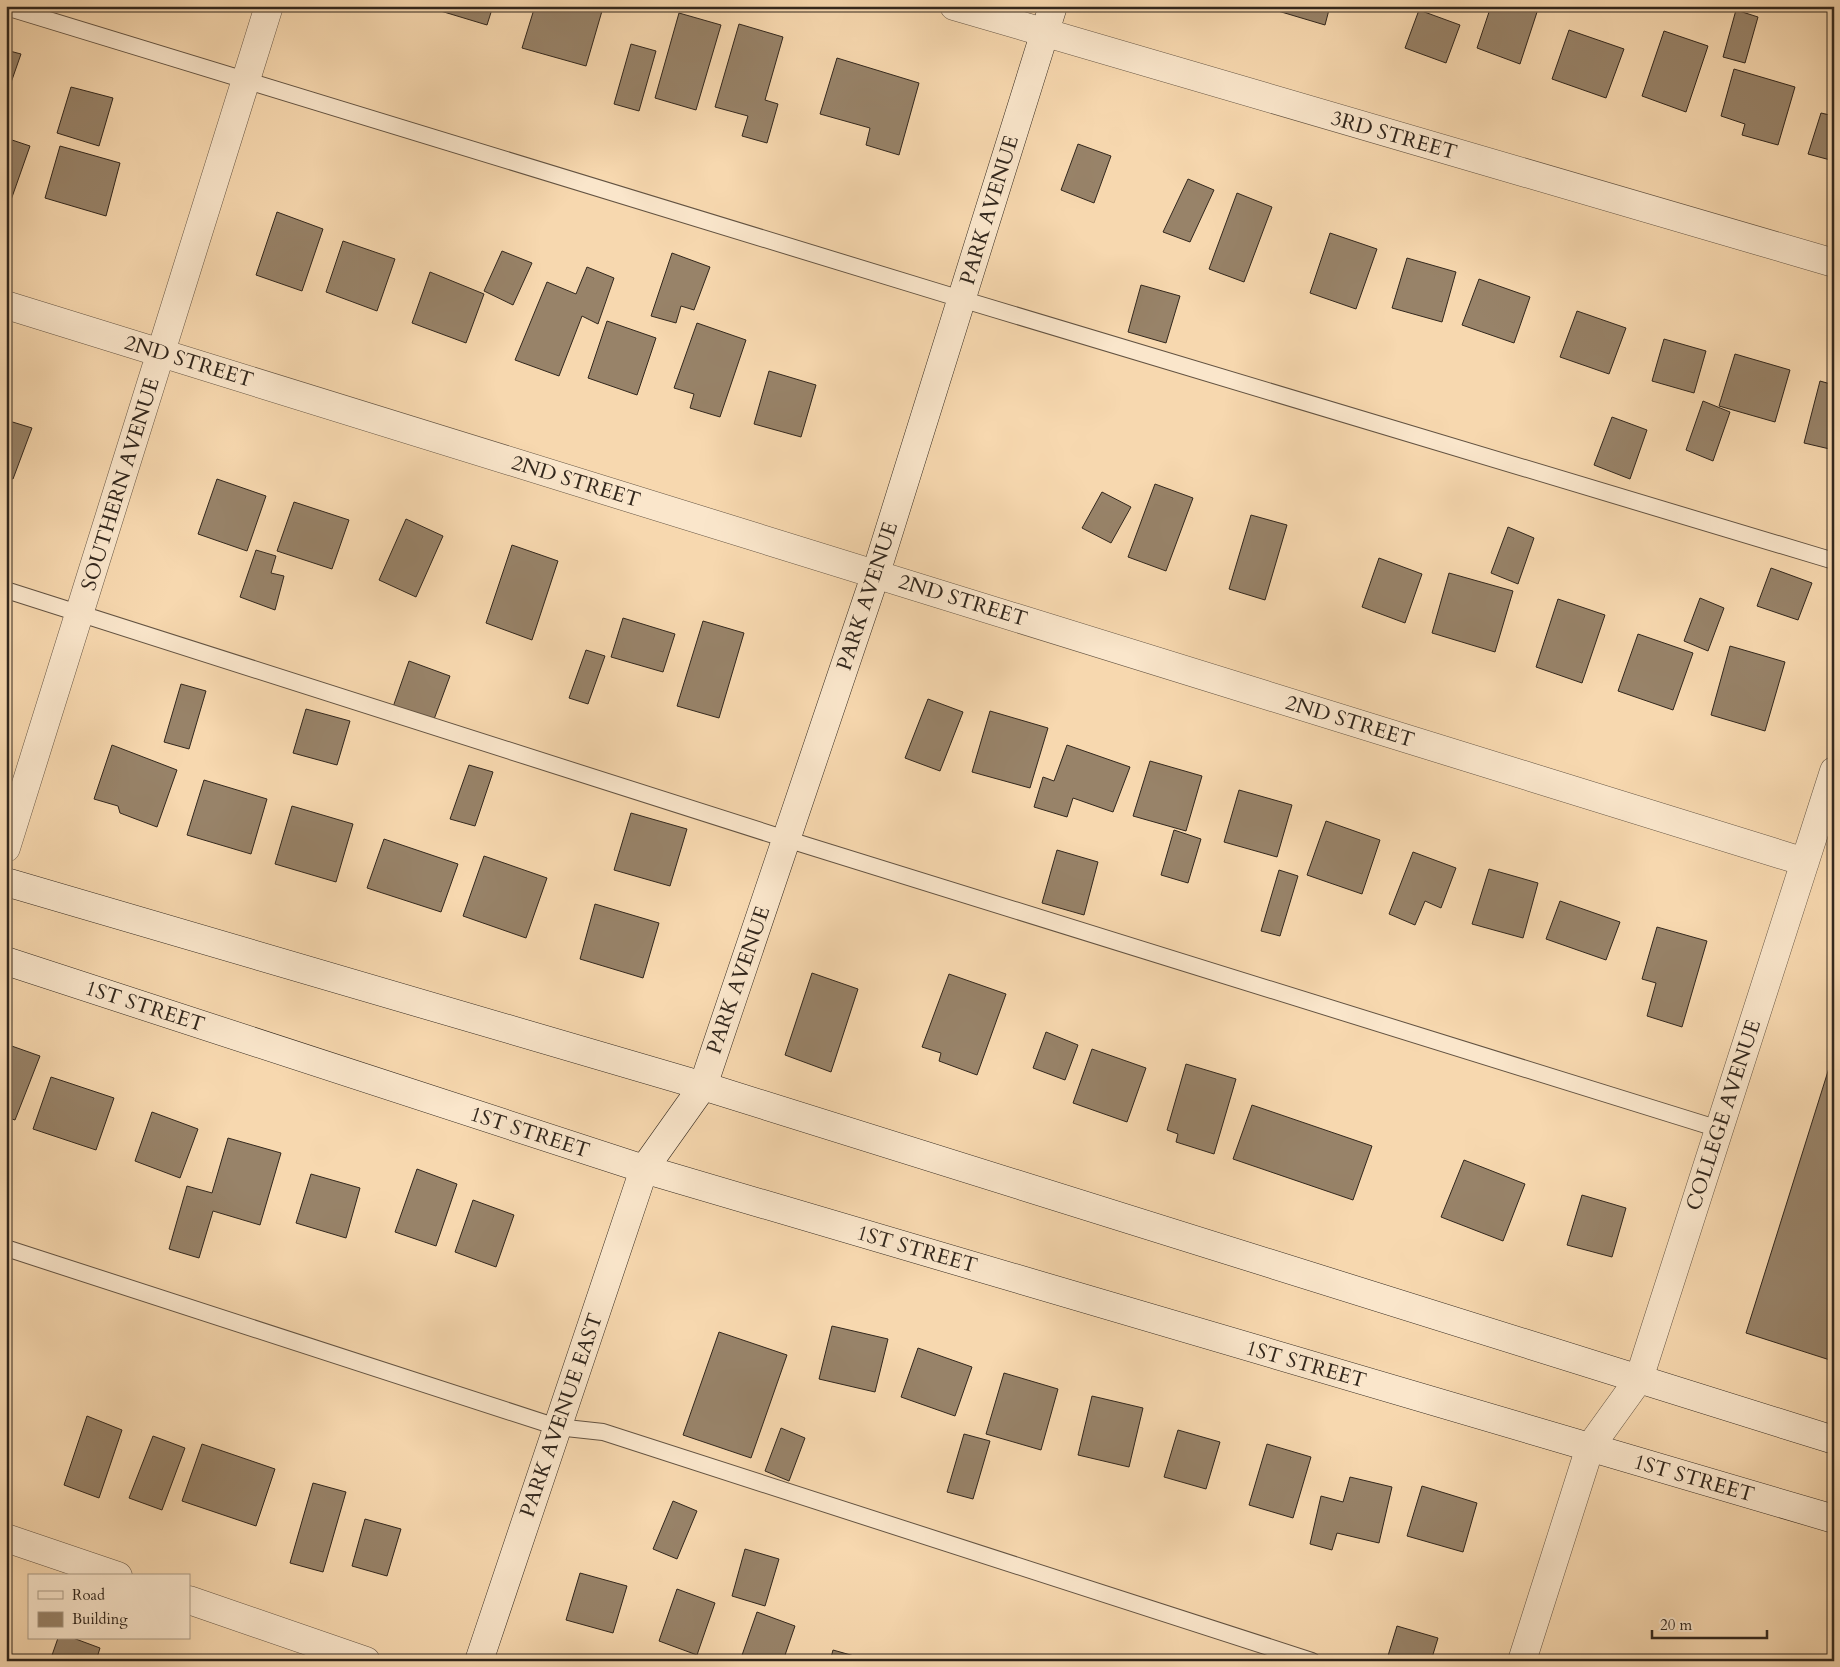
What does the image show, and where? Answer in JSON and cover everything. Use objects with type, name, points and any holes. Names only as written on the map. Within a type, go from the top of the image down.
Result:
[{"type":"street","name":"SOUTHERN AVENUE","points":[[6,848],[268,6]]},
{"type":"street","name":"3RD STREET","points":[[954,6],[1044,34],[1834,263]]},
{"type":"street","name":"PARK AVENUE","points":[[644,1169],[703,1086],[876,573],[1053,6]]},
{"type":"street","name":"2ND STREET","points":[[6,305],[1804,862]]},
{"type":"street","name":"COLLEGE AVENUE","points":[[1522,1661],[1590,1448],[1639,1379],[1834,771]]},
{"type":"street","points":[[6,882],[703,1086],[1834,1440]]},
{"type":"street","name":"1ST STREET","points":[[6,961],[644,1169],[1834,1519]]},
{"type":"street","name":"PARK AVENUE EAST","points":[[479,1661],[644,1169]]},
{"type":"street","points":[[6,1538],[112,1574]]},
{"type":"street","points":[[190,1600],[366,1661]]},
{"type":"lane","points":[[6,7],[961,300],[1834,561]]},
{"type":"lane","points":[[6,590],[80,612],[786,839],[1719,1129]]},
{"type":"lane","points":[[6,1248],[557,1427],[603,1432],[1312,1661]]},
{"type":"building","points":[[424,6],[493,6],[487,25]]},
{"type":"building","points":[[535,6],[586,6],[602,11],[586,66],[522,48]]},
{"type":"building","points":[[1280,6],[1330,6],[1325,25],[1278,11]]},
{"type":"building","points":[[1491,6],[1539,6],[1520,64],[1477,48]]},
{"type":"building","points":[[1419,10],[1460,25],[1446,63],[1405,48]]},
{"type":"building","points":[[1736,10],[1758,17],[1745,63],[1723,57]]},
{"type":"building","points":[[679,13],[721,25],[696,110],[655,98]]},
{"type":"building","points":[[739,24],[783,37],[765,100],[778,104],[767,143],[742,136],[748,116],[715,107]]},
{"type":"building","points":[[1569,30],[1624,49],[1606,98],[1552,79]]},
{"type":"building","points":[[1664,31],[1708,46],[1686,112],[1642,96]]},
{"type":"building","points":[[631,44],[656,51],[639,111],[614,104]]},
{"type":"building","points":[[6,50],[21,54],[6,97]]},
{"type":"building","points":[[837,58],[919,83],[899,155],[866,145],[870,128],[820,114]]},
{"type":"building","points":[[1734,69],[1795,87],[1778,145],[1742,135],[1745,124],[1721,116]]},
{"type":"building","points":[[71,87],[113,98],[99,146],[57,133]]},
{"type":"building","points":[[1821,113],[1834,116],[1834,161],[1808,154]]},
{"type":"building","points":[[6,138],[30,146],[11,200],[6,199]]},
{"type":"building","points":[[1078,144],[1111,156],[1094,203],[1061,190]]},
{"type":"building","points":[[60,146],[120,163],[106,216],[45,198]]},
{"type":"building","points":[[1188,179],[1214,190],[1190,242],[1163,232]]},
{"type":"building","points":[[1237,193],[1272,207],[1244,282],[1209,269]]},
{"type":"building","points":[[277,212],[323,229],[302,291],[256,275]]},
{"type":"building","points":[[1330,233],[1377,249],[1356,309],[1310,293]]},
{"type":"building","points":[[343,241],[395,259],[377,311],[326,292]]},
{"type":"building","points":[[502,251],[532,263],[513,305],[484,291]]},
{"type":"building","points":[[672,253],[710,267],[694,310],[681,306],[676,323],[651,316]]},
{"type":"building","points":[[1407,258],[1456,272],[1442,322],[1392,308]]},
{"type":"building","points":[[587,267],[614,278],[598,324],[582,316],[559,376],[515,360],[547,282],[576,294]]},
{"type":"building","points":[[430,272],[484,294],[466,343],[412,323]]},
{"type":"building","points":[[1479,279],[1530,297],[1514,343],[1462,325]]},
{"type":"building","points":[[1141,285],[1180,296],[1166,343],[1128,332]]},
{"type":"building","points":[[1577,311],[1626,328],[1609,374],[1560,357]]},
{"type":"building","points":[[607,321],[656,338],[637,395],[588,378]]},
{"type":"building","points":[[697,323],[746,340],[720,417],[690,408],[694,394],[674,388]]},
{"type":"building","points":[[1664,339],[1706,351],[1694,393],[1652,381]]},
{"type":"building","points":[[1735,354],[1790,370],[1775,422],[1719,406]]},
{"type":"building","points":[[769,371],[816,385],[801,437],[754,424]]},
{"type":"building","points":[[1820,381],[1834,385],[1834,450],[1804,443]]},
{"type":"building","points":[[1703,401],[1730,412],[1713,461],[1686,450]]},
{"type":"building","points":[[1612,417],[1647,430],[1630,479],[1594,465]]},
{"type":"building","points":[[6,420],[32,428],[13,479],[6,477]]},
{"type":"building","points":[[217,479],[266,496],[247,551],[198,534]]},
{"type":"building","points":[[1155,484],[1193,498],[1166,571],[1128,557]]},
{"type":"building","points":[[1102,492],[1131,507],[1111,543],[1082,528]]},
{"type":"building","points":[[294,502],[349,520],[332,569],[277,551]]},
{"type":"building","points":[[1251,515],[1287,525],[1265,600],[1229,589]]},
{"type":"building","points":[[406,519],[443,536],[416,597],[379,580]]},
{"type":"building","points":[[1508,527],[1534,538],[1518,584],[1491,573]]},
{"type":"building","points":[[512,545],[558,561],[532,640],[486,623]]},
{"type":"building","points":[[256,550],[276,556],[271,573],[284,576],[275,610],[240,597]]},
{"type":"building","points":[[1379,558],[1422,574],[1405,623],[1362,607]]},
{"type":"building","points":[[1771,568],[1812,583],[1798,620],[1757,606]]},
{"type":"building","points":[[1449,573],[1513,591],[1495,652],[1432,633]]},
{"type":"building","points":[[1700,598],[1724,608],[1708,651],[1684,641]]},
{"type":"building","points":[[1558,599],[1605,615],[1582,683],[1536,667]]},
{"type":"building","points":[[623,618],[675,634],[663,672],[611,657]]},
{"type":"building","points":[[703,621],[744,633],[719,718],[677,706]]},
{"type":"building","points":[[1638,634],[1693,653],[1673,710],[1618,691]]},
{"type":"building","points":[[1730,646],[1785,662],[1765,731],[1711,715]]},
{"type":"building","points":[[586,650],[605,656],[588,704],[569,698]]},
{"type":"building","points":[[409,661],[450,676],[433,722],[393,707]]},
{"type":"building","points":[[181,684],[206,691],[189,749],[164,742]]},
{"type":"building","points":[[928,699],[963,712],[940,771],[905,758]]},
{"type":"building","points":[[306,709],[350,721],[337,765],[293,753]]},
{"type":"building","points":[[990,711],[1048,728],[1030,788],[972,772]]},
{"type":"building","points":[[112,745],[177,770],[157,827],[120,813],[118,806],[94,799]]},
{"type":"building","points":[[1067,745],[1130,767],[1113,812],[1073,798],[1067,817],[1034,807],[1043,777],[1054,781]]},
{"type":"building","points":[[1150,761],[1202,776],[1186,831],[1133,816]]},
{"type":"building","points":[[469,765],[493,772],[475,826],[450,819]]},
{"type":"building","points":[[204,780],[267,799],[251,854],[187,835]]},
{"type":"building","points":[[1239,790],[1292,805],[1277,857],[1224,842]]},
{"type":"building","points":[[292,806],[353,824],[336,882],[275,864]]},
{"type":"building","points":[[631,813],[687,829],[670,886],[614,870]]},
{"type":"building","points":[[1326,821],[1380,840],[1362,894],[1307,875]]},
{"type":"building","points":[[1174,830],[1201,839],[1188,883],[1161,875]]},
{"type":"building","points":[[384,839],[458,864],[441,912],[367,888]]},
{"type":"building","points":[[1057,850],[1098,862],[1084,915],[1042,903]]},
{"type":"building","points":[[1413,852],[1456,868],[1441,908],[1425,901],[1415,925],[1389,914]]},
{"type":"building","points":[[484,856],[547,878],[526,938],[463,916]]},
{"type":"building","points":[[1489,869],[1538,883],[1523,938],[1472,924]]},
{"type":"building","points":[[1279,870],[1298,876],[1280,936],[1261,931]]},
{"type":"building","points":[[1560,901],[1620,922],[1606,960],[1546,939]]},
{"type":"building","points":[[595,904],[659,923],[643,978],[580,959]]},
{"type":"building","points":[[1657,927],[1707,941],[1682,1027],[1647,1016],[1656,983],[1642,979]]},
{"type":"building","points":[[812,973],[858,989],[831,1072],[785,1055]]},
{"type":"building","points":[[949,974],[1006,994],[977,1075],[939,1061],[941,1053],[922,1047]]},
{"type":"building","points":[[1046,1032],[1078,1045],[1065,1080],[1033,1068]]},
{"type":"building","points":[[6,1044],[40,1056],[15,1120],[6,1117]]},
{"type":"building","points":[[1092,1049],[1146,1068],[1127,1122],[1073,1103]]},
{"type":"building","points":[[1834,1052],[1834,1359],[1833,1361],[1746,1333]]},
{"type":"building","points":[[1186,1064],[1236,1079],[1214,1154],[1176,1142],[1178,1134],[1167,1130]]},
{"type":"building","points":[[51,1077],[114,1098],[96,1150],[33,1129]]},
{"type":"building","points":[[1252,1105],[1372,1146],[1353,1200],[1233,1159]]},
{"type":"building","points":[[152,1112],[198,1129],[180,1178],[135,1161]]},
{"type":"building","points":[[228,1138],[281,1153],[260,1225],[213,1211],[199,1258],[169,1249],[187,1186],[212,1193]]},
{"type":"building","points":[[1464,1160],[1525,1184],[1503,1241],[1441,1217]]},
{"type":"building","points":[[417,1169],[457,1184],[436,1246],[395,1232]]},
{"type":"building","points":[[311,1174],[360,1188],[346,1238],[296,1223]]},
{"type":"building","points":[[1582,1195],[1626,1208],[1612,1257],[1567,1245]]},
{"type":"building","points":[[473,1200],[514,1215],[496,1267],[455,1252]]},
{"type":"building","points":[[832,1326],[888,1339],[875,1392],[819,1379]]},
{"type":"building","points":[[719,1332],[787,1355],[751,1458],[683,1435]]},
{"type":"building","points":[[918,1348],[972,1367],[955,1416],[901,1397]]},
{"type":"building","points":[[1004,1373],[1058,1389],[1041,1450],[986,1434]]},
{"type":"building","points":[[1092,1396],[1143,1408],[1129,1467],[1078,1455]]},
{"type":"building","points":[[87,1416],[122,1430],[99,1498],[64,1485]]},
{"type":"building","points":[[781,1428],[805,1438],[789,1481],[765,1471]]},
{"type":"building","points":[[1178,1430],[1220,1442],[1206,1489],[1164,1477]]},
{"type":"building","points":[[964,1434],[990,1441],[973,1499],[947,1492]]},
{"type":"building","points":[[153,1436],[185,1448],[162,1510],[129,1498]]},
{"type":"building","points":[[202,1444],[275,1469],[256,1526],[182,1501]]},
{"type":"building","points":[[1267,1444],[1311,1457],[1293,1518],[1249,1505]]},
{"type":"building","points":[[1350,1477],[1392,1487],[1379,1543],[1337,1533],[1332,1550],[1310,1544],[1321,1496],[1343,1502]]},
{"type":"building","points":[[313,1483],[346,1492],[323,1572],[290,1563]]},
{"type":"building","points":[[1422,1486],[1477,1503],[1463,1552],[1407,1536]]},
{"type":"building","points":[[673,1501],[697,1511],[677,1559],[653,1549]]},
{"type":"building","points":[[365,1519],[401,1529],[387,1576],[352,1566]]},
{"type":"building","points":[[745,1549],[779,1559],[765,1606],[732,1596]]},
{"type":"building","points":[[580,1573],[627,1586],[613,1633],[566,1620]]},
{"type":"building","points":[[677,1589],[715,1603],[697,1655],[659,1641]]},
{"type":"building","points":[[757,1612],[795,1626],[783,1661],[740,1661]]},
{"type":"building","points":[[1397,1626],[1438,1638],[1431,1661],[1387,1659]]},
{"type":"building","points":[[57,1640],[78,1640],[100,1648],[96,1661],[50,1661]]},
{"type":"building","points":[[833,1650],[872,1661],[830,1661]]}]
